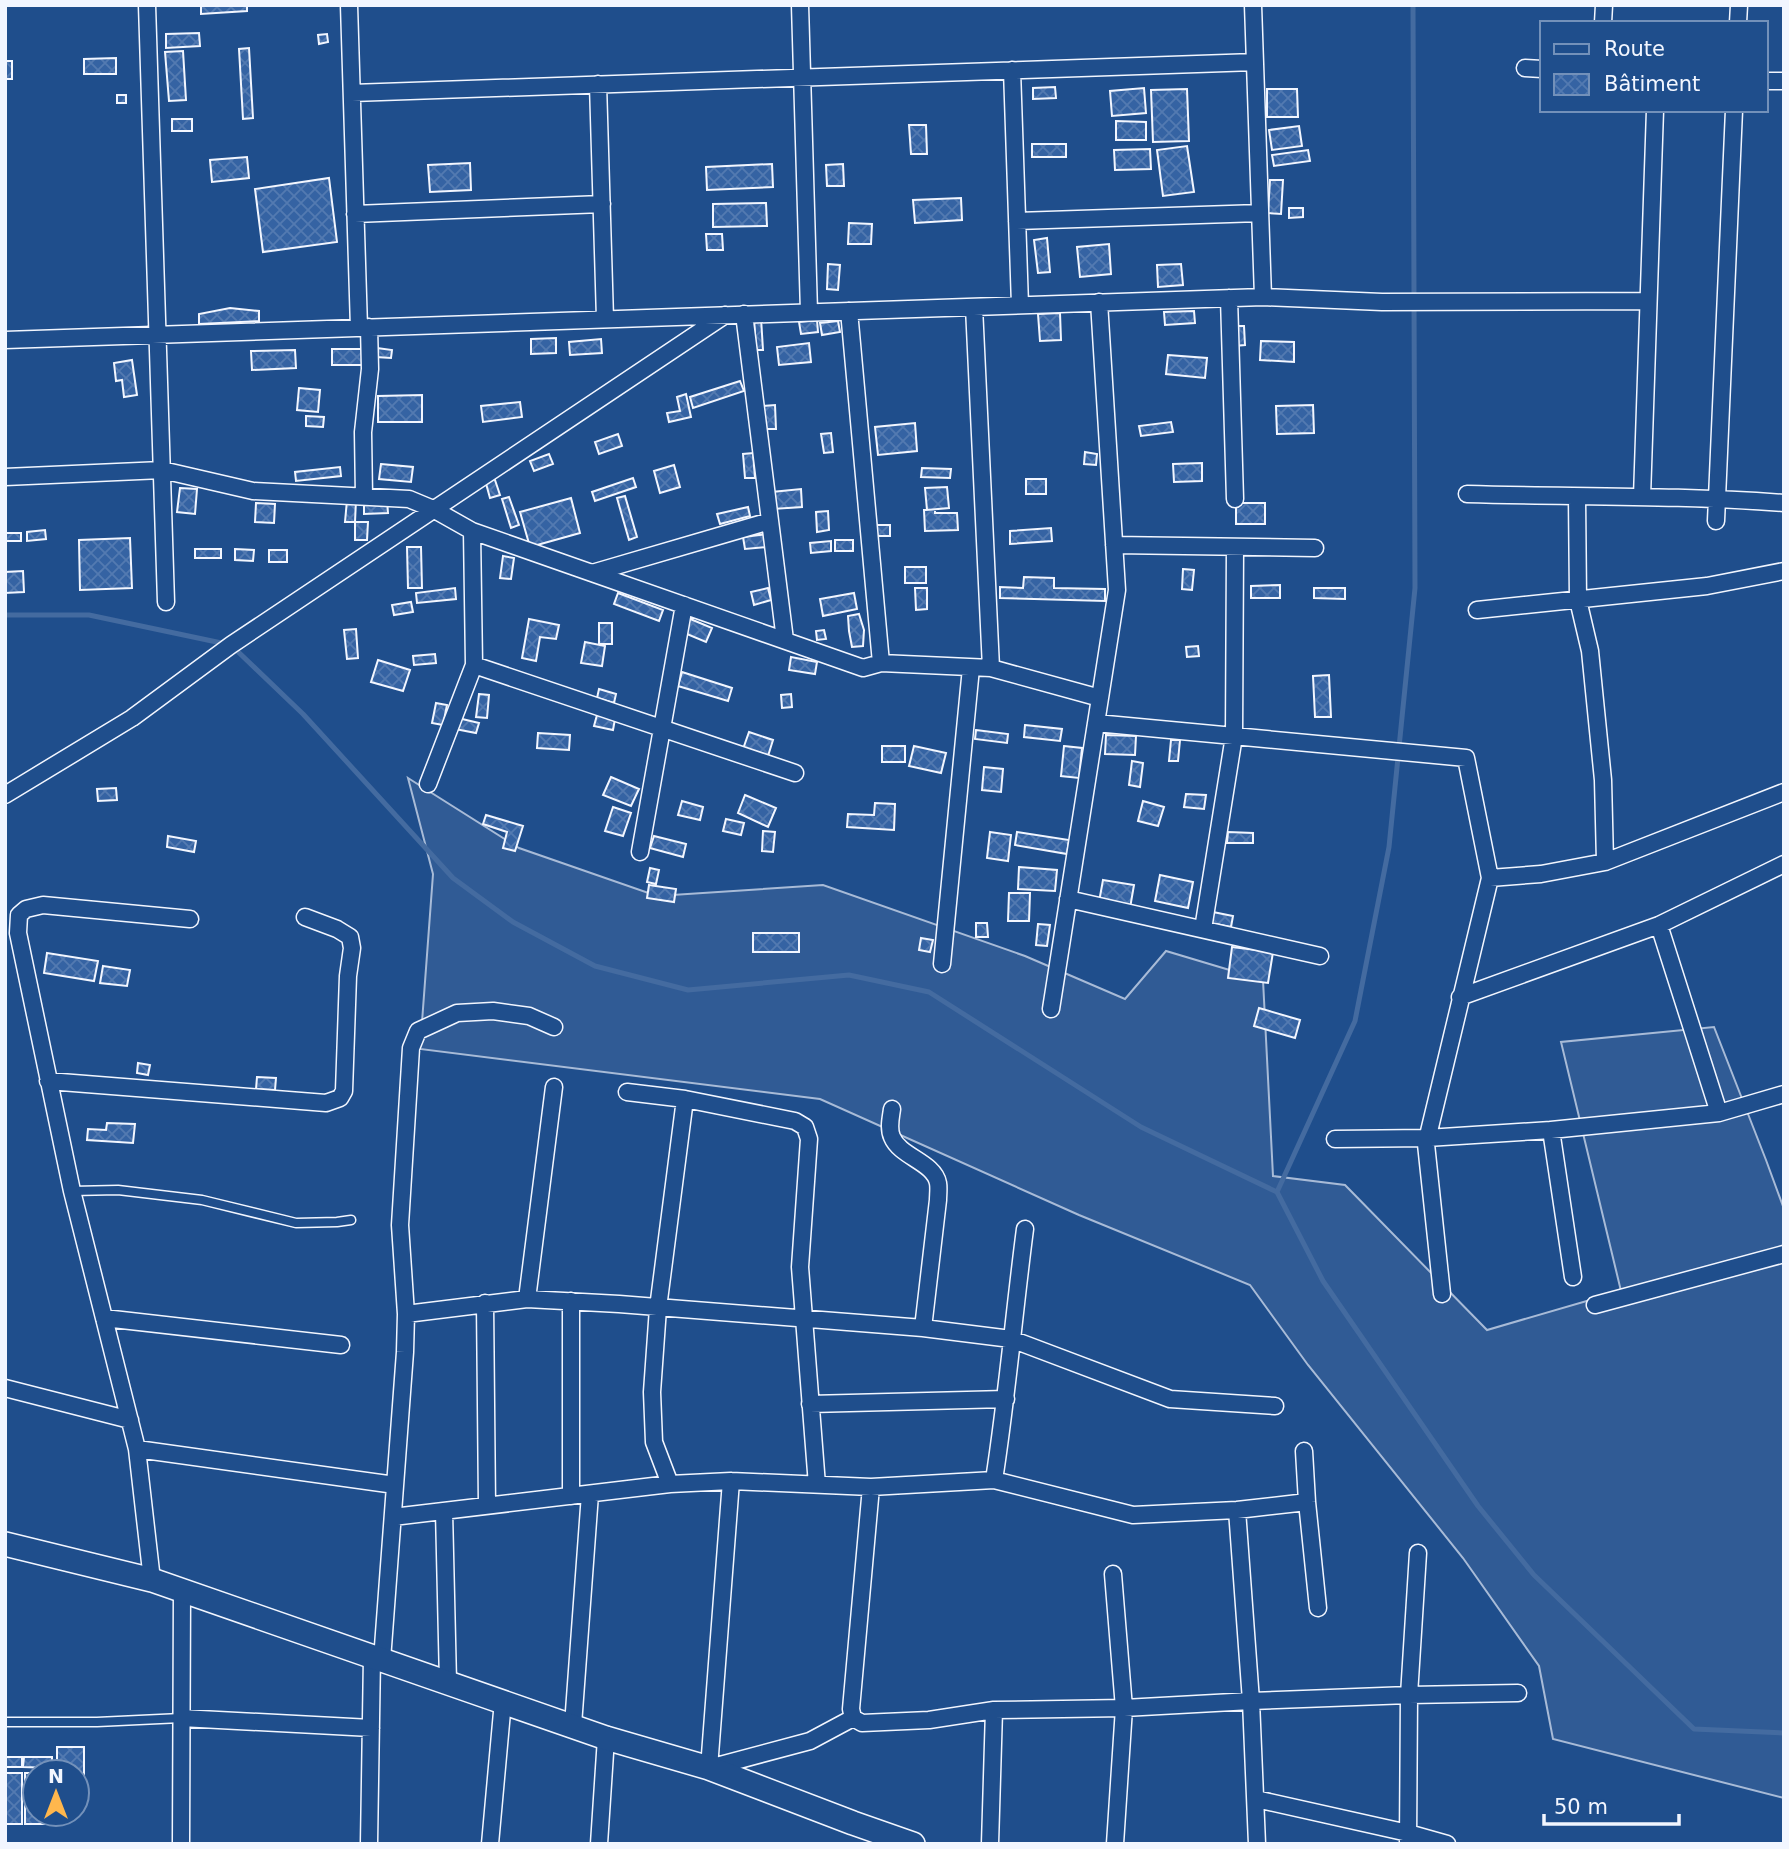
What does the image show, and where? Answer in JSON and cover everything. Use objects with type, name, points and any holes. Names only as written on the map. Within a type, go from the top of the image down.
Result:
[{"type":"street","points":[[147,5],[166,602]]},
{"type":"street","points":[[349,5],[355,214],[370,369],[363,432],[364,497]]},
{"type":"street","points":[[800,5],[808,312]]},
{"type":"street","points":[[1253,5],[1263,297]]},
{"type":"street","points":[[352,93],[1255,62]]},
{"type":"street","points":[[1525,68],[1540,69]]},
{"type":"street","points":[[1012,70],[1020,305]]},
{"type":"street","points":[[598,84],[606,319]]},
{"type":"street","points":[[1642,497],[1655,112]]},
{"type":"street","points":[[1716,522],[1734,112]]},
{"type":"street","points":[[355,214],[602,204]]},
{"type":"street","points":[[1017,222],[1260,213]]},
{"type":"street","points":[[5,340],[1263,297],[1382,302],[1648,301]]},
{"type":"street","points":[[1229,298],[1235,499]]},
{"type":"street","points":[[1051,1009],[1117,590],[1099,302]]},
{"type":"street","points":[[974,307],[990,668]]},
{"type":"street","points":[[849,311],[881,663]]},
{"type":"street","points":[[744,314],[785,640]]},
{"type":"street","points":[[5,795],[132,718],[231,645],[726,315]]},
{"type":"street","points":[[5,477],[162,470],[253,491],[409,499],[472,531],[863,668],[881,663],[990,668],[1100,698]]},
{"type":"street","points":[[1467,494],[1717,498],[1784,503]]},
{"type":"street","points":[[1577,497],[1578,600],[1590,651],[1603,780],[1605,862]]},
{"type":"street","points":[[592,573],[770,521]]},
{"type":"street","points":[[428,783],[474,665],[472,531]]},
{"type":"street","points":[[1114,545],[1315,548]]},
{"type":"street","points":[[1203,929],[1234,736],[1235,547]]},
{"type":"street","points":[[1477,610],[1707,586],[1784,571]]},
{"type":"street","points":[[640,852],[684,605]]},
{"type":"street","points":[[474,665],[795,773]]},
{"type":"street","points":[[942,964],[971,668]]},
{"type":"street","points":[[1096,723],[1466,758],[1489,878],[1426,1144],[1442,1294]]},
{"type":"street","points":[[1489,878],[1541,874],[1605,862],[1784,792]]},
{"type":"street","points":[[1460,998],[1660,925],[1784,864]]},
{"type":"street","points":[[1068,900],[1320,956]]},
{"type":"street","points":[[152,1580],[137,1449],[72,1191],[18,933],[19,915],[26,909],[43,905],[190,919]]},
{"type":"street","points":[[48,1081],[326,1103],[340,1098],[344,1091],[348,976],[352,948],[350,936],[305,917]]},
{"type":"street","points":[[1660,925],[1719,1113]]},
{"type":"street","points":[[369,1844],[371,1728],[393,1517],[406,1314],[400,1225],[411,1048],[418,1031],[457,1013],[493,1011],[529,1016],[554,1027]]},
{"type":"street","points":[[527,1299],[554,1087]]},
{"type":"street","points":[[626,1092],[685,1099],[795,1121],[805,1127],[808,1139],[800,1267],[817,1485]]},
{"type":"street","points":[[1335,1139],[1427,1138],[1550,1130],[1719,1113],[1784,1094]]},
{"type":"street","points":[[670,1484],[654,1442],[652,1392],[658,1308],[685,1099]]},
{"type":"street","points":[[892,1109],[892,1137],[905,1153],[933,1173],[938,1182],[923,1328]]},
{"type":"street","points":[[1550,1130],[1573,1278]]},
{"type":"street","points":[[994,1480],[1025,1229]]},
{"type":"street","points":[[1595,1305],[1784,1254]]},
{"type":"street","points":[[406,1314],[527,1299],[923,1328],[1011,1339],[1170,1399],[1275,1406]]},
{"type":"street","points":[[571,1301],[571,1496]]},
{"type":"street","points":[[485,1303],[487,1506]]},
{"type":"street","points":[[103,1318],[341,1345]]},
{"type":"street","points":[[5,1388],[130,1420]]},
{"type":"street","points":[[810,1404],[1006,1399]]},
{"type":"street","points":[[137,1449],[395,1485]]},
{"type":"street","points":[[1304,1451],[1318,1608]]},
{"type":"street","points":[[393,1517],[670,1484],[731,1481],[871,1488],[994,1480],[1133,1515],[1237,1510],[1307,1502]]},
{"type":"street","points":[[709,1768],[731,1481]]},
{"type":"street","points":[[871,1488],[851,1709],[853,1718],[862,1723],[929,1720],[994,1710],[1124,1708],[1251,1701],[1518,1693]]},
{"type":"street","points":[[573,1725],[590,1494]]},
{"type":"street","points":[[1237,1510],[1251,1701],[1257,1844]]},
{"type":"street","points":[[444,1511],[447,1682]]},
{"type":"street","points":[[5,1544],[152,1580],[606,1738],[709,1768],[913,1844]]},
{"type":"street","points":[[1408,1838],[1409,1695],[1418,1553]]},
{"type":"street","points":[[1113,1574],[1124,1708],[1115,1844]]},
{"type":"street","points":[[181,1844],[182,1590]]},
{"type":"street","points":[[490,1844],[503,1701]]},
{"type":"street","points":[[990,1844],[994,1710]]},
{"type":"street","points":[[181,1718],[371,1728]]},
{"type":"street","points":[[709,1768],[810,1741],[853,1718]]},
{"type":"street","points":[[598,1844],[606,1738]]},
{"type":"street","points":[[1256,1798],[1408,1838],[1447,1844]]},
{"type":"lane","points":[[72,1191],[118,1191],[202,1200],[296,1223],[351,1220]]},
{"type":"lane","points":[[5,1722],[181,1718]]},
{"type":"shaded area","points":[[408,778],[519,848],[657,896],[823,885],[1025,956],[1125,999],[1166,951],[1263,980],[1273,1176],[1345,1185],[1487,1330],[1621,1291],[1561,1042],[1714,1027],[1784,1209],[1784,1798],[1553,1739],[1539,1666],[1463,1558],[1308,1365],[1250,1285],[1079,1215],[820,1099],[420,1049],[433,874]]},
{"type":"building","points":[[201,5],[247,5],[247,11],[201,14]]},
{"type":"building","points":[[199,33],[200,46],[166,48],[166,34]]},
{"type":"building","points":[[327,34],[328,42],[319,44],[318,35]]},
{"type":"building","points":[[249,48],[253,118],[243,119],[239,49]]},
{"type":"building","points":[[183,51],[186,100],[169,101],[165,52]]},
{"type":"building","points":[[116,58],[116,74],[84,74],[84,59]]},
{"type":"building","points":[[5,61],[12,61],[12,79],[5,79]]},
{"type":"building","points":[[1055,87],[1056,98],[1033,99],[1033,88]]},
{"type":"building","points":[[1144,88],[1146,113],[1112,116],[1110,91]]},
{"type":"building","points":[[1187,89],[1189,141],[1153,142],[1151,90]]},
{"type":"building","points":[[1267,89],[1297,89],[1298,117],[1267,117]]},
{"type":"building","points":[[117,95],[126,95],[126,103],[117,103]]},
{"type":"building","points":[[172,119],[192,119],[192,131],[172,131]]},
{"type":"building","points":[[1116,121],[1146,122],[1146,140],[1116,140]]},
{"type":"building","points":[[909,125],[926,125],[927,154],[911,154]]},
{"type":"building","points":[[1299,126],[1302,146],[1272,150],[1269,130]]},
{"type":"building","points":[[1032,144],[1066,144],[1066,157],[1032,157]]},
{"type":"building","points":[[1187,146],[1194,192],[1163,196],[1157,150]]},
{"type":"building","points":[[1150,149],[1151,169],[1115,170],[1114,150]]},
{"type":"building","points":[[1308,150],[1310,161],[1274,166],[1272,155]]},
{"type":"building","points":[[247,157],[249,178],[212,182],[210,160]]},
{"type":"building","points":[[470,163],[471,190],[430,192],[428,165]]},
{"type":"building","points":[[772,164],[773,187],[707,190],[706,167]]},
{"type":"building","points":[[843,164],[844,186],[827,186],[826,165]]},
{"type":"building","points":[[329,178],[337,242],[263,252],[255,189]]},
{"type":"building","points":[[1270,180],[1283,180],[1281,214],[1268,213]]},
{"type":"building","points":[[961,198],[962,220],[915,223],[913,200]]},
{"type":"building","points":[[766,203],[767,226],[713,227],[713,204]]},
{"type":"building","points":[[1289,208],[1303,208],[1303,217],[1289,218]]},
{"type":"building","points":[[849,223],[872,224],[871,244],[848,244]]},
{"type":"building","points":[[706,234],[722,234],[723,250],[707,250]]},
{"type":"building","points":[[1047,238],[1050,272],[1038,273],[1034,240]]},
{"type":"building","points":[[1109,244],[1111,274],[1080,277],[1077,247]]},
{"type":"building","points":[[828,264],[840,265],[838,290],[827,289]]},
{"type":"building","points":[[1181,264],[1183,285],[1158,287],[1157,265]]},
{"type":"building","points":[[230,308],[259,311],[259,321],[199,324],[199,314]]},
{"type":"building","points":[[1194,311],[1195,323],[1165,325],[1164,312]]},
{"type":"building","points":[[1060,313],[1061,340],[1040,341],[1038,314]]},
{"type":"building","points":[[754,318],[761,318],[763,350],[756,350]]},
{"type":"building","points":[[817,320],[818,332],[801,334],[799,322]]},
{"type":"building","points":[[838,321],[840,332],[822,335],[820,323]]},
{"type":"building","points":[[1234,326],[1244,326],[1245,345],[1235,346]]},
{"type":"building","points":[[556,338],[556,353],[531,354],[531,339]]},
{"type":"building","points":[[601,339],[602,353],[570,355],[569,342]]},
{"type":"building","points":[[1261,341],[1294,342],[1294,362],[1260,360]]},
{"type":"building","points":[[809,343],[811,362],[779,365],[777,347]]},
{"type":"building","points":[[377,348],[392,350],[391,358],[376,357]]},
{"type":"building","points":[[332,349],[363,349],[363,365],[332,365]]},
{"type":"building","points":[[295,350],[296,368],[252,370],[251,351]]},
{"type":"building","points":[[1168,355],[1207,358],[1205,378],[1166,374]]},
{"type":"building","points":[[132,360],[137,395],[124,397],[122,380],[116,381],[114,363]]},
{"type":"building","points":[[740,381],[744,391],[693,408],[690,397]]},
{"type":"building","points":[[299,388],[320,390],[318,412],[297,410]]},
{"type":"building","points":[[686,394],[691,417],[669,422],[667,413],[680,411],[677,397]]},
{"type":"building","points":[[422,395],[422,422],[378,422],[378,396]]},
{"type":"building","points":[[520,402],[522,417],[483,422],[481,406]]},
{"type":"building","points":[[775,405],[776,429],[765,429],[763,406]]},
{"type":"building","points":[[1313,405],[1314,433],[1277,434],[1276,406]]},
{"type":"building","points":[[306,416],[324,417],[323,427],[306,426]]},
{"type":"building","points":[[1171,422],[1173,432],[1141,436],[1139,426]]},
{"type":"building","points":[[915,423],[917,451],[878,455],[875,427]]},
{"type":"building","points":[[831,433],[833,452],[824,453],[821,434]]},
{"type":"building","points":[[618,434],[622,446],[599,454],[595,442]]},
{"type":"building","points":[[1085,452],[1097,454],[1096,465],[1084,464]]},
{"type":"building","points":[[753,453],[755,478],[745,478],[743,454]]},
{"type":"building","points":[[549,454],[553,464],[534,471],[530,461]]},
{"type":"building","points":[[1202,463],[1202,481],[1174,482],[1173,464]]},
{"type":"building","points":[[381,464],[413,467],[411,482],[379,479]]},
{"type":"building","points":[[674,465],[680,487],[660,493],[654,471]]},
{"type":"building","points":[[340,467],[341,476],[296,481],[295,472]]},
{"type":"building","points":[[922,468],[951,469],[950,478],[921,477]]},
{"type":"building","points":[[494,477],[500,495],[490,498],[485,480]]},
{"type":"building","points":[[633,478],[636,487],[595,501],[592,492]]},
{"type":"building","points":[[1026,479],[1046,479],[1046,494],[1026,494]]},
{"type":"building","points":[[947,487],[949,508],[927,510],[925,488]]},
{"type":"building","points":[[180,488],[197,489],[195,514],[177,512]]},
{"type":"building","points":[[801,489],[802,507],[773,509],[772,492]]},
{"type":"building","points":[[625,496],[637,537],[629,540],[617,498]]},
{"type":"building","points":[[509,497],[519,525],[511,528],[502,499]]},
{"type":"building","points":[[571,498],[580,533],[530,547],[520,512]]},
{"type":"building","points":[[347,500],[356,500],[355,522],[345,522]]},
{"type":"building","points":[[364,500],[387,500],[388,513],[364,514]]},
{"type":"building","points":[[256,503],[275,504],[274,523],[255,522]]},
{"type":"building","points":[[1236,503],[1265,503],[1265,524],[1236,524]]},
{"type":"building","points":[[748,507],[750,516],[720,524],[717,514]]},
{"type":"building","points":[[924,510],[957,513],[958,530],[925,531]]},
{"type":"building","points":[[828,511],[829,530],[817,532],[816,512]]},
{"type":"building","points":[[355,522],[368,522],[367,540],[355,540]]},
{"type":"building","points":[[871,525],[890,525],[890,536],[871,536]]},
{"type":"building","points":[[1051,528],[1052,541],[1010,544],[1010,531]]},
{"type":"building","points":[[45,530],[46,539],[27,541],[27,532]]},
{"type":"building","points":[[5,533],[21,533],[21,541],[5,541]]},
{"type":"building","points":[[767,534],[768,547],[745,549],[743,537]]},
{"type":"building","points":[[130,538],[132,588],[80,590],[79,540]]},
{"type":"building","points":[[835,540],[853,540],[853,551],[835,551]]},
{"type":"building","points":[[831,541],[831,551],[811,553],[810,543]]},
{"type":"building","points":[[407,547],[421,547],[422,588],[408,588]]},
{"type":"building","points":[[195,549],[221,549],[221,558],[195,558]]},
{"type":"building","points":[[235,549],[254,550],[253,561],[235,560]]},
{"type":"building","points":[[269,550],[287,550],[287,562],[269,562]]},
{"type":"building","points":[[503,556],[514,558],[511,579],[500,578]]},
{"type":"building","points":[[905,567],[926,567],[926,583],[905,583]]},
{"type":"building","points":[[1183,569],[1194,570],[1192,590],[1182,589]]},
{"type":"building","points":[[23,571],[24,592],[5,593],[5,572]]},
{"type":"building","points":[[1024,577],[1054,578],[1054,588],[1105,589],[1105,601],[1000,598],[1000,587],[1023,588]]},
{"type":"building","points":[[1280,585],[1280,598],[1251,598],[1251,586]]},
{"type":"building","points":[[455,588],[456,599],[417,603],[416,593]]},
{"type":"building","points":[[768,588],[771,600],[754,605],[751,592]]},
{"type":"building","points":[[915,588],[927,588],[927,609],[916,610]]},
{"type":"building","points":[[1314,588],[1345,588],[1345,599],[1314,598]]},
{"type":"building","points":[[618,593],[663,610],[659,621],[614,604]]},
{"type":"building","points":[[854,593],[857,609],[823,616],[820,599]]},
{"type":"building","points":[[411,602],[413,612],[394,615],[392,605]]},
{"type":"building","points":[[859,614],[864,630],[863,646],[852,647],[848,616]]},
{"type":"building","points":[[688,618],[712,628],[706,642],[682,632]]},
{"type":"building","points":[[529,619],[559,625],[556,639],[540,637],[536,661],[522,658]]},
{"type":"building","points":[[599,623],[612,623],[612,644],[599,644]]},
{"type":"building","points":[[356,629],[358,658],[347,659],[344,630]]},
{"type":"building","points":[[824,630],[826,639],[817,640],[816,631]]},
{"type":"building","points":[[585,642],[605,646],[602,666],[581,663]]},
{"type":"building","points":[[1198,646],[1199,656],[1187,657],[1186,647]]},
{"type":"building","points":[[435,654],[436,663],[414,665],[413,656]]},
{"type":"building","points":[[791,657],[817,662],[815,674],[789,670]]},
{"type":"building","points":[[378,660],[410,670],[403,691],[371,682]]},
{"type":"building","points":[[682,672],[732,688],[728,701],[678,686]]},
{"type":"building","points":[[1329,675],[1331,717],[1315,717],[1313,676]]},
{"type":"building","points":[[599,689],[616,694],[614,703],[597,698]]},
{"type":"building","points":[[479,694],[489,695],[487,718],[476,717]]},
{"type":"building","points":[[791,694],[792,707],[782,708],[781,695]]},
{"type":"building","points":[[436,703],[447,705],[443,725],[432,723]]},
{"type":"building","points":[[597,715],[615,719],[613,730],[594,726]]},
{"type":"building","points":[[458,718],[479,723],[476,733],[455,729]]},
{"type":"building","points":[[1025,725],[1062,729],[1060,741],[1024,737]]},
{"type":"building","points":[[976,730],[1008,734],[1007,743],[975,739]]},
{"type":"building","points":[[749,732],[773,740],[768,756],[743,749]]},
{"type":"building","points":[[538,733],[570,735],[569,750],[537,748]]},
{"type":"building","points":[[1106,735],[1136,736],[1135,755],[1105,754]]},
{"type":"building","points":[[1171,740],[1180,740],[1178,761],[1169,761]]},
{"type":"building","points":[[882,746],[905,746],[905,762],[882,762]]},
{"type":"building","points":[[914,746],[946,753],[941,773],[909,766]]},
{"type":"building","points":[[1064,746],[1082,748],[1079,778],[1061,776]]},
{"type":"building","points":[[1132,761],[1143,763],[1140,787],[1129,785]]},
{"type":"building","points":[[984,767],[1003,769],[1001,792],[982,790]]},
{"type":"building","points":[[611,777],[639,789],[631,806],[603,795]]},
{"type":"building","points":[[116,788],[117,800],[98,801],[97,789]]},
{"type":"building","points":[[1186,794],[1206,795],[1204,809],[1184,807]]},
{"type":"building","points":[[745,795],[776,808],[768,827],[738,813]]},
{"type":"building","points":[[682,801],[703,807],[700,820],[678,815]]},
{"type":"building","points":[[1143,801],[1164,807],[1158,826],[1138,821]]},
{"type":"building","points":[[875,803],[895,804],[894,830],[847,827],[848,814],[874,815]]},
{"type":"building","points":[[613,807],[631,813],[623,836],[605,831]]},
{"type":"building","points":[[486,815],[523,826],[515,851],[503,848],[507,832],[483,824]]},
{"type":"building","points":[[726,819],[744,823],[741,835],[723,831]]},
{"type":"building","points":[[763,831],[775,832],[773,852],[762,851]]},
{"type":"building","points":[[990,832],[1011,835],[1008,861],[987,858]]},
{"type":"building","points":[[1017,832],[1069,840],[1067,854],[1015,845]]},
{"type":"building","points":[[1228,832],[1253,833],[1253,843],[1227,843]]},
{"type":"building","points":[[168,836],[196,841],[194,852],[167,847]]},
{"type":"building","points":[[654,836],[686,844],[683,857],[650,848]]},
{"type":"building","points":[[1019,867],[1057,870],[1055,891],[1018,889]]},
{"type":"building","points":[[650,868],[659,870],[656,884],[647,882]]},
{"type":"building","points":[[1160,875],[1193,882],[1188,908],[1155,901]]},
{"type":"building","points":[[1103,880],[1134,885],[1130,908],[1099,902]]},
{"type":"building","points":[[649,885],[676,889],[674,902],[647,898]]},
{"type":"building","points":[[1009,893],[1030,893],[1029,921],[1008,921]]},
{"type":"building","points":[[1213,912],[1233,916],[1231,927],[1211,923]]},
{"type":"building","points":[[976,923],[987,923],[988,937],[976,937]]},
{"type":"building","points":[[1038,924],[1050,925],[1047,946],[1036,945]]},
{"type":"building","points":[[753,933],[799,933],[799,952],[753,952]]},
{"type":"building","points":[[921,938],[933,940],[930,952],[919,950]]},
{"type":"building","points":[[1232,947],[1273,952],[1268,983],[1228,978]]},
{"type":"building","points":[[47,953],[98,961],[94,981],[44,973]]},
{"type":"building","points":[[103,966],[130,970],[127,986],[100,983]]},
{"type":"building","points":[[1259,1008],[1300,1020],[1295,1038],[1254,1026]]},
{"type":"building","points":[[138,1063],[150,1065],[148,1075],[137,1073]]},
{"type":"building","points":[[257,1077],[276,1078],[275,1090],[256,1089]]},
{"type":"building","points":[[107,1123],[135,1124],[133,1143],[87,1140],[88,1129],[106,1130]]},
{"type":"building","points":[[57,1747],[84,1747],[84,1758],[57,1758]]},
{"type":"building","points":[[5,1757],[22,1757],[21,1767],[5,1767]]},
{"type":"building","points":[[5,1773],[21,1773],[21,1824],[5,1824]]},
{"type":"waterway","points":[[1277,1192],[1355,1021],[1389,847],[1415,588],[1413,5]]},
{"type":"waterway","points":[[5,615],[89,615],[231,645],[303,714],[453,878],[513,922],[595,966],[688,990],[849,975],[929,992],[1141,1127],[1277,1192],[1323,1281],[1478,1506],[1534,1575],[1694,1729],[1784,1733]]}]
